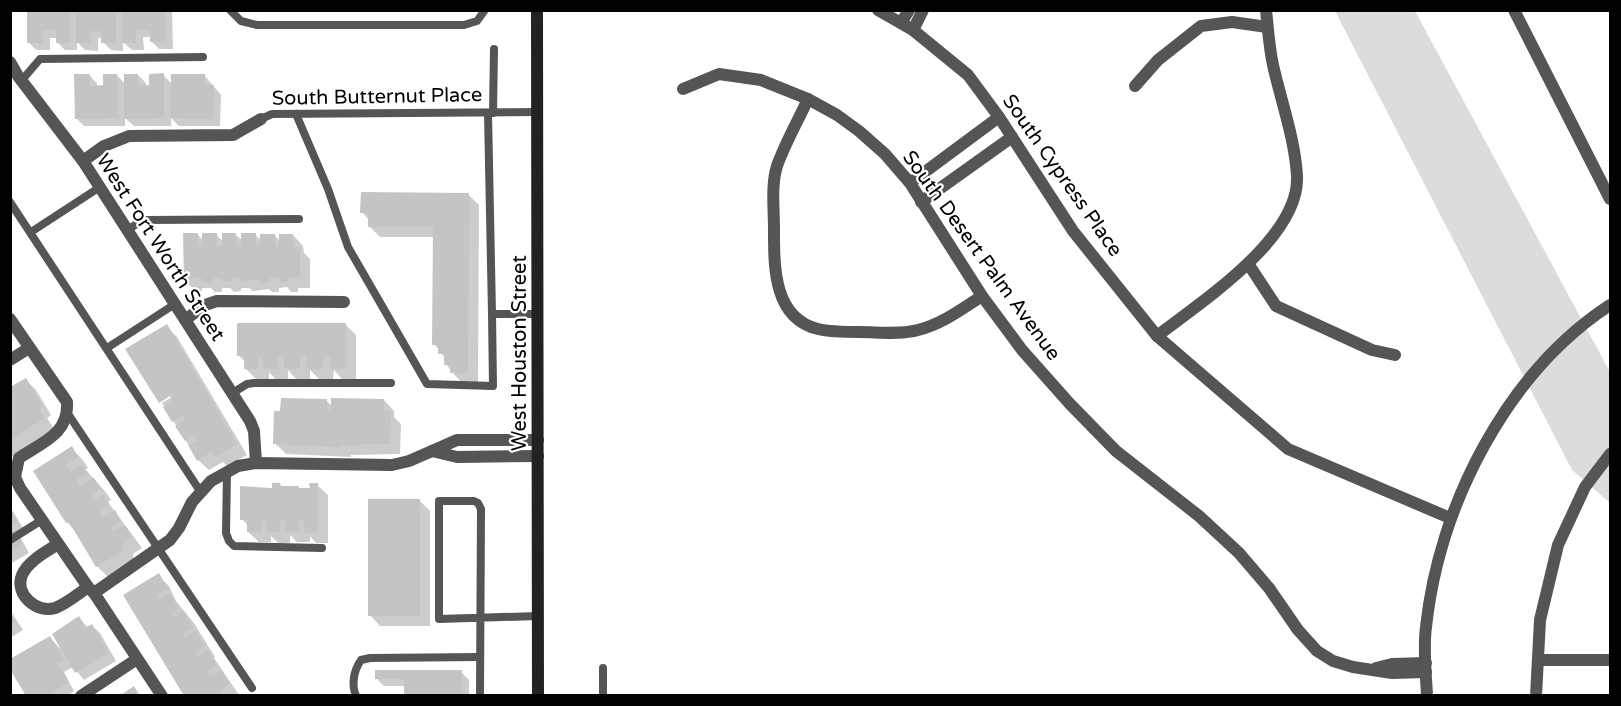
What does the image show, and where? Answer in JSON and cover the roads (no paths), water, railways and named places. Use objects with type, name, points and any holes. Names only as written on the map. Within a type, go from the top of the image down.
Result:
[{"type":"main road","name":"West Houston Street","points":[[537,10],[538,696]]},
{"type":"street","name":"South Cypress Place","points":[[878,10],[913,30],[968,75],[1012,136],[1073,231],[1157,336],[1288,449],[1450,518]]},
{"type":"street","points":[[901,22],[909,10]]},
{"type":"street","points":[[913,30],[923,10]]},
{"type":"street","points":[[1157,336],[1249,265],[1279,228],[1296,194],[1294,158],[1272,62],[1266,10]]},
{"type":"street","points":[[1514,10],[1611,199]]},
{"type":"street","points":[[1135,86],[1158,60],[1201,27],[1232,22],[1267,27]]},
{"type":"street","name":"West Fort Worth Street","points":[[12,68],[83,160],[250,421],[254,431],[256,463]]},
{"type":"street","name":"South Desert Palm Avenue","points":[[683,89],[719,74],[761,80],[808,99],[837,115],[859,131],[885,154],[910,183],[982,296],[1022,350],[1116,451],[1199,516],[1239,553],[1317,651],[1333,661],[1353,667],[1372,669],[1392,664],[1426,668]]},
{"type":"street","points":[[808,99],[777,165],[774,179],[776,280],[782,298],[794,315],[805,324],[818,329],[839,332],[915,331],[933,326],[982,296]]},
{"type":"street","points":[[910,183],[999,117]]},
{"type":"street","name":"South Butternut Place","points":[[83,160],[104,146],[129,136],[233,135],[261,119]]},
{"type":"street","points":[[921,202],[1012,136]]},
{"type":"street","points":[[1249,265],[1276,306],[1372,350],[1395,355]]},
{"type":"street","points":[[186,320],[205,305],[217,301],[344,302]]},
{"type":"street","points":[[1426,696],[1425,630],[1431,592],[1450,518],[1475,460],[1510,403],[1543,364],[1574,334],[1611,305]]},
{"type":"street","points":[[10,319],[67,402],[68,414],[62,428],[15,459],[15,477],[20,488],[162,696]]},
{"type":"street","points":[[10,360],[28,348]]},
{"type":"street","points":[[58,544],[29,565],[16,579],[26,598],[32,604],[46,609],[56,607],[91,590],[170,540],[200,491],[227,471],[246,463],[392,465],[409,461],[457,440],[538,440]]},
{"type":"street","points":[[468,440],[468,457]]},
{"type":"street","points":[[432,451],[457,457],[538,456]]},
{"type":"street","points":[[1536,696],[1540,620],[1558,545],[1585,487],[1611,454]]},
{"type":"street","points":[[81,696],[137,659]]},
{"type":"street","points":[[1538,660],[1611,660]]},
{"type":"lane","points":[[230,10],[241,21],[257,25],[464,25],[477,21],[484,10]]},
{"type":"lane","points":[[296,114],[328,189],[348,247],[427,384],[493,386],[491,113],[494,49]]},
{"type":"lane","points":[[22,80],[40,59],[203,57]]},
{"type":"lane","name":"South Butternut Place","points":[[261,119],[272,114],[538,112]]},
{"type":"lane","points":[[31,232],[100,187]]},
{"type":"lane","points":[[10,202],[200,491]]},
{"type":"lane","points":[[128,230],[139,222],[147,220],[299,219]]},
{"type":"lane","points":[[107,348],[175,304]]},
{"type":"lane","points":[[492,314],[538,314]]},
{"type":"lane","points":[[231,394],[254,382],[391,383]]},
{"type":"lane","points":[[68,414],[252,688]]},
{"type":"lane","points":[[227,471],[226,533],[234,546],[322,548]]},
{"type":"lane","points":[[480,696],[481,618],[480,506],[471,500],[439,501],[439,619],[481,618],[538,616]]},
{"type":"lane","points":[[10,540],[42,520]]},
{"type":"lane","points":[[356,696],[354,692],[356,668],[361,660],[480,657]]},
{"type":"lane","points":[[603,668],[603,696]]}]
